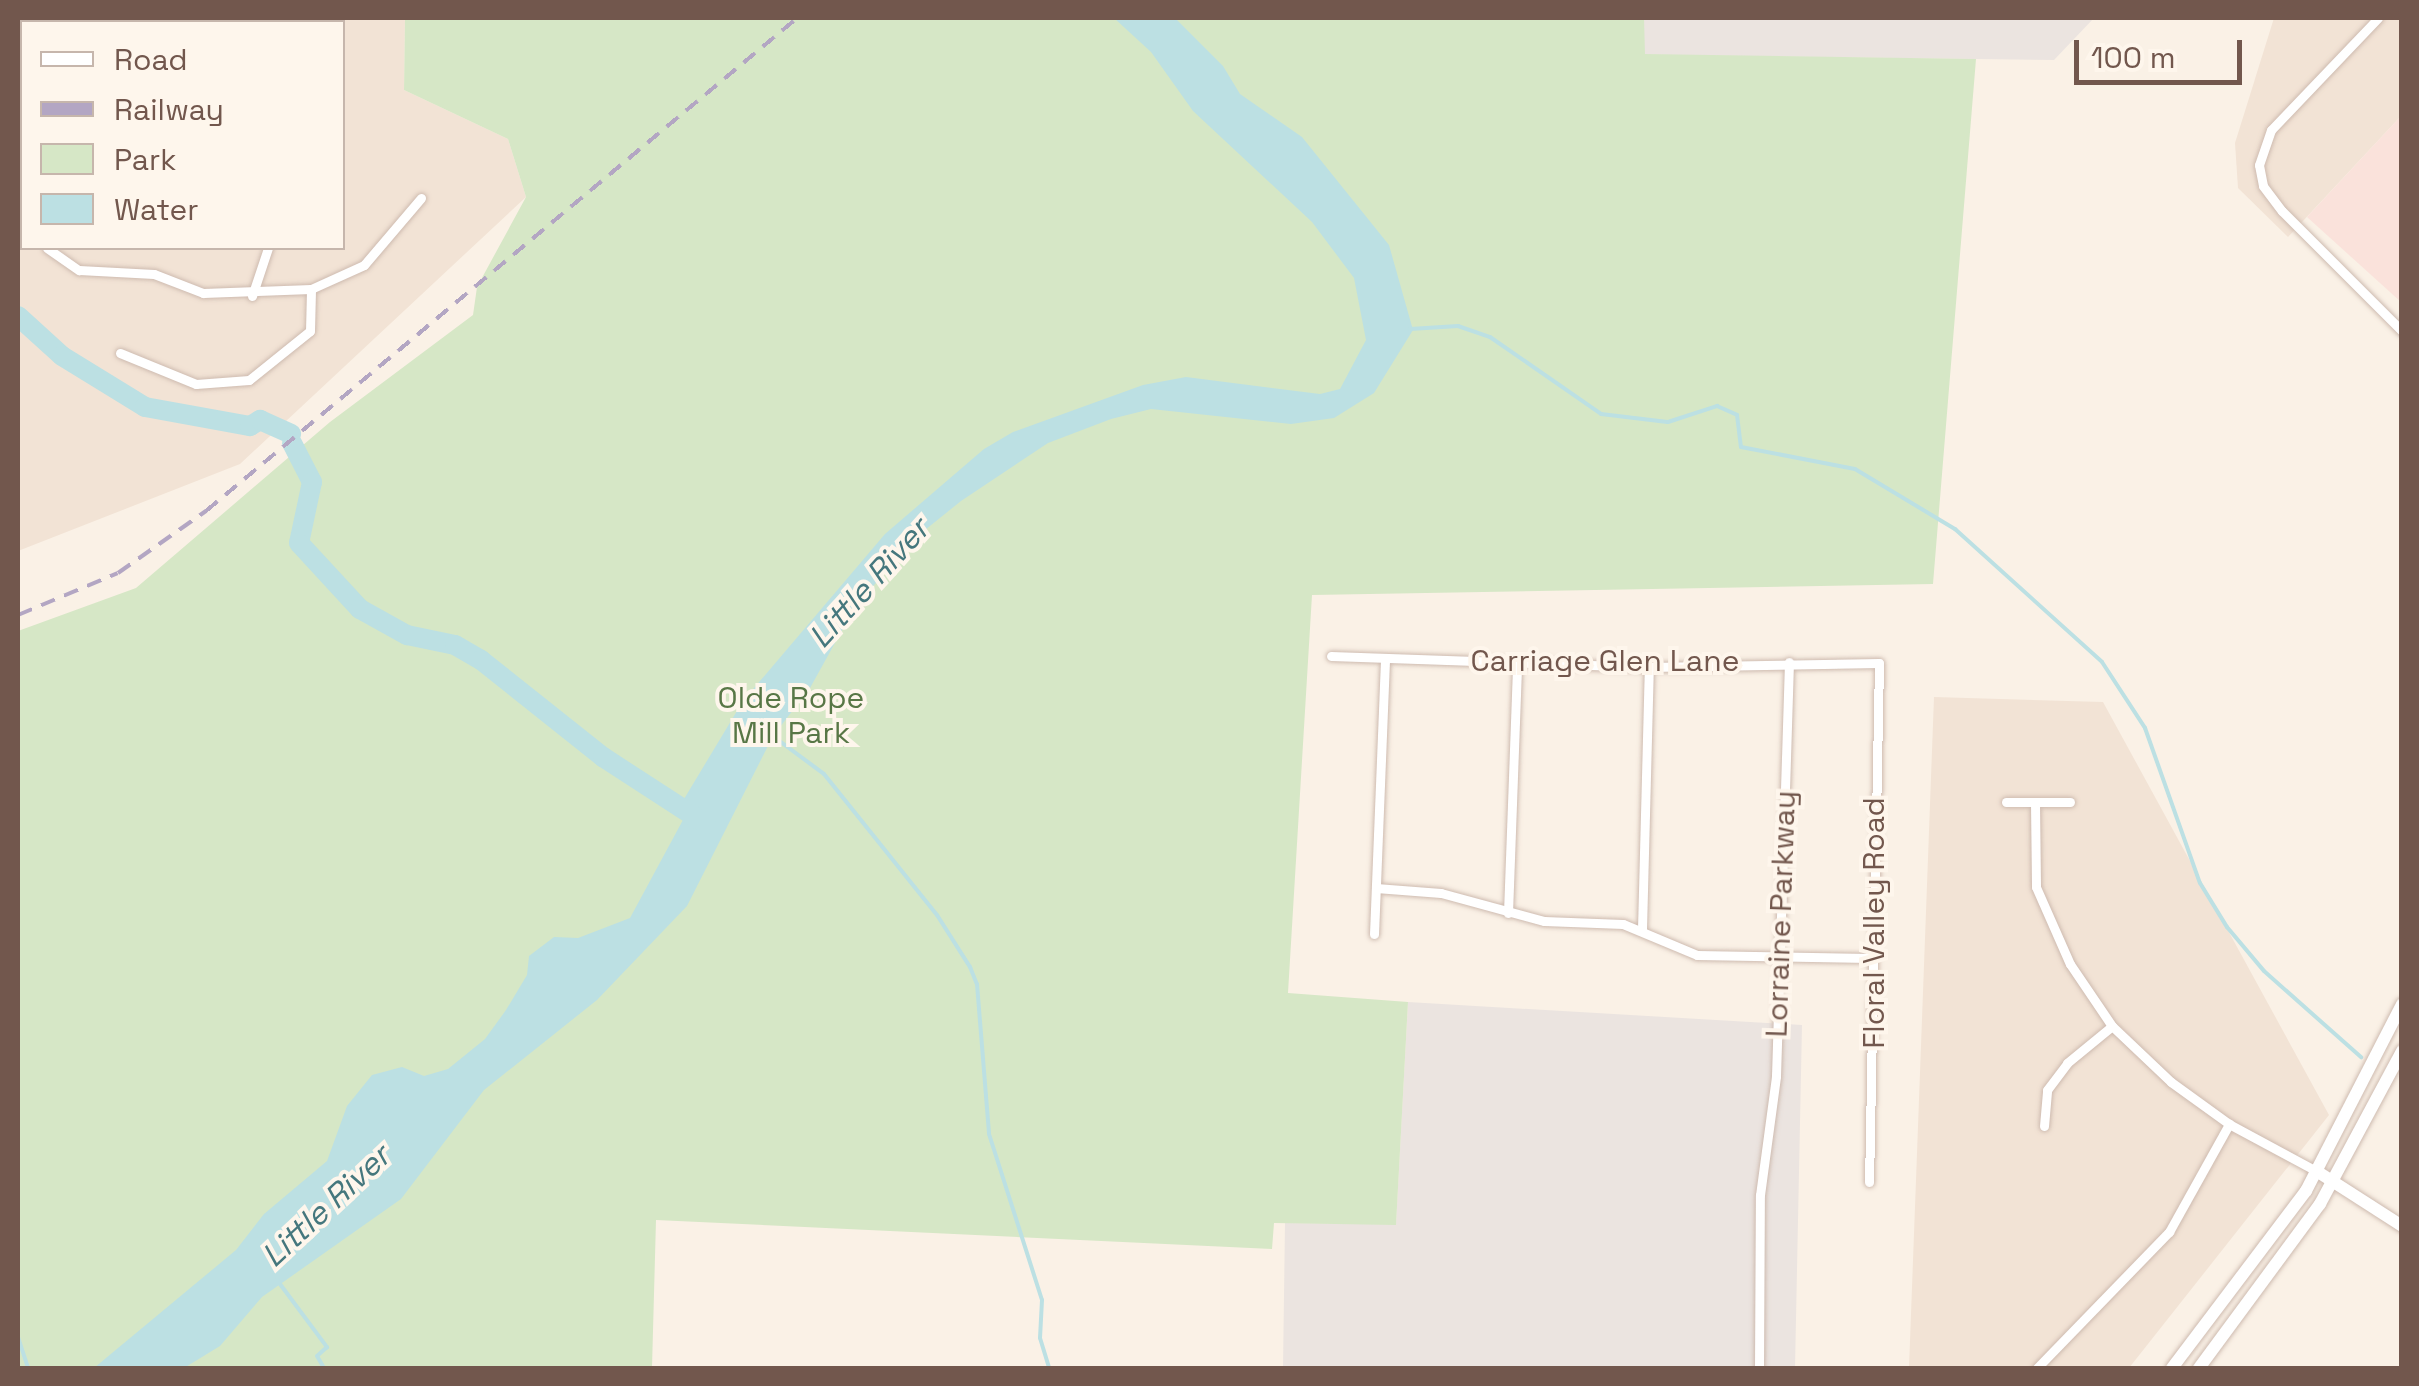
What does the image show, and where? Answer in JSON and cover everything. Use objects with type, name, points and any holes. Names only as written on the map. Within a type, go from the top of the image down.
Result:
[{"type":"main road","points":[[2172,1368],[2247,1278],[2318,1172],[2402,1004]]},
{"type":"main road","points":[[2199,1368],[2334,1182],[2402,1052]]},
{"type":"main road","points":[[2318,1172],[2402,1226]]},
{"type":"street","points":[[2378,18],[2271,130],[2259,165],[2264,186],[2282,210],[2402,331]]},
{"type":"street","points":[[49,250],[78,270],[154,274],[202,293],[252,296],[311,288],[364,265],[421,198]]},
{"type":"street","points":[[252,296],[267,250]]},
{"type":"street","points":[[120,353],[196,384],[249,380],[310,332],[311,288]]},
{"type":"street","name":"Carriage Glen Lane","points":[[1331,656],[1649,668],[1879,663]]},
{"type":"street","points":[[1374,934],[1386,658]]},
{"type":"street","points":[[1508,913],[1517,662]]},
{"type":"street","name":"Lorraine Parkway","points":[[1759,1368],[1764,1165],[1776,1076],[1789,662]]},
{"type":"street","name":"Floral Valley Road","points":[[1869,1182],[1875,986],[1870,958],[1879,663]]},
{"type":"street","points":[[1642,929],[1649,668]]},
{"type":"street","points":[[2006,802],[2070,802]]},
{"type":"street","points":[[2035,803],[2036,887],[2070,964],[2112,1026],[2171,1082],[2229,1124],[2318,1172]]},
{"type":"street","points":[[1376,888],[1442,894],[1508,913],[1642,929],[1697,955],[1870,958]]},
{"type":"street","points":[[2044,1126],[2047,1090],[2067,1063],[2112,1026]]},
{"type":"street","points":[[2037,1368],[2169,1232],[2229,1124]]},
{"type":"shaded area","points":[[18,18],[405,18],[404,90],[508,139],[526,197],[240,464],[18,551]]},
{"type":"shaded area","points":[[1517,18],[2094,18],[2054,60],[1517,53]]},
{"type":"shaded area","points":[[2274,18],[2401,18],[2401,116],[2288,237],[2238,188],[2235,143]]},
{"type":"shaded area","points":[[2401,116],[2401,302],[2307,217]]},
{"type":"shaded area","points":[[1934,697],[2103,702],[2329,1115],[2129,1368],[1909,1368]]},
{"type":"shaded area","points":[[1408,1002],[1802,1025],[1795,1368],[1283,1368],[1285,1223],[1396,1224]]},
{"type":"green space","name":"Olde Rope Mill Park","points":[[405,18],[1644,18],[1645,54],[1976,59],[1933,584],[1312,595],[1288,993],[1408,1002],[1396,1225],[1274,1223],[1272,1249],[656,1220],[652,1368],[18,1368],[18,631],[136,588],[330,422],[473,315],[477,287],[526,197],[508,139],[404,90]]},
{"type":"water","name":"Little River","points":[[1114,18],[1175,18],[1223,66],[1240,94],[1302,137],[1389,245],[1413,330],[1374,393],[1334,418],[1291,424],[1151,409],[1111,419],[1048,443],[961,501],[920,534],[856,605],[810,688],[773,736],[687,906],[597,1000],[484,1090],[401,1199],[262,1297],[220,1346],[184,1368],[94,1368],[236,1250],[264,1214],[327,1161],[347,1106],[372,1075],[402,1067],[424,1076],[448,1069],[485,1039],[506,1010],[527,975],[529,956],[554,937],[578,938],[630,918],[684,818],[684,799],[743,701],[885,534],[984,449],[1013,432],[1143,385],[1186,377],[1320,394],[1340,389],[1366,340],[1354,278],[1312,222],[1193,111],[1151,52]]},
{"type":"waterway","points":[[18,316],[62,356],[145,407],[250,426],[260,420],[291,434]]},
{"type":"waterway","points":[[1410,329],[1458,326],[1490,337],[1601,414],[1668,422],[1717,406],[1737,415],[1741,447],[1855,469],[1955,529],[2102,662],[2145,728],[2200,883],[2227,927],[2264,971],[2361,1057]]},
{"type":"waterway","points":[[292,443],[312,482],[299,543],[360,609],[407,635],[455,645],[481,660],[603,757],[706,824]]},
{"type":"waterway","points":[[770,734],[824,774],[937,915],[970,967],[977,984],[989,1134],[1042,1300],[1040,1338],[1049,1368]]},
{"type":"waterway","name":"Little River","points":[[277,1280],[327,1347],[317,1356],[324,1368]]},
{"type":"waterway","points":[[18,1337],[28,1368]]},
{"type":"railway","points":[[18,615],[118,573],[206,511],[797,18]]}]
